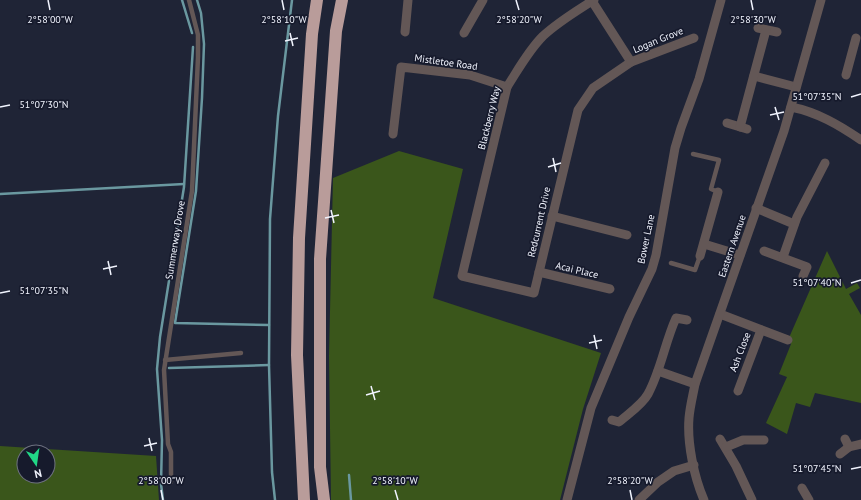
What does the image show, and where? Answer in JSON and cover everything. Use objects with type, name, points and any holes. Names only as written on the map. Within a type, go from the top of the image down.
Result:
[{"type":"highway","points":[[304,500],[297,355],[299,238],[312,34],[317,0]]},
{"type":"highway","points":[[324,500],[320,467],[320,259],[336,31],[342,0]]},
{"type":"street","points":[[405,32],[408,0]]},
{"type":"street","points":[[464,33],[483,0]]},
{"type":"street","name":"Bower Lane","points":[[567,500],[591,408],[626,324],[652,269],[656,255],[675,148],[700,73],[721,0]]},
{"type":"street","name":"Eastern Avenue","points":[[704,500],[696,479],[690,448],[689,427],[691,403],[696,384],[756,208],[784,131],[821,0]]},
{"type":"street","points":[[593,1],[631,62]]},
{"type":"street","name":"Blackberry Way","points":[[462,276],[507,87],[523,61],[543,37],[566,17],[593,1]]},
{"type":"street","points":[[727,123],[744,128],[762,29],[777,32]]},
{"type":"street","name":"Logan Grove","points":[[631,62],[694,38]]},
{"type":"street","points":[[846,75],[858,49],[856,38]]},
{"type":"street","name":"Redcurrent Drive","points":[[462,276],[534,292],[578,110],[593,88],[631,62]]},
{"type":"street","name":"Mistletoe Road","points":[[393,134],[401,67],[470,75],[507,87]]},
{"type":"street","points":[[754,76],[796,87]]},
{"type":"street","points":[[791,107],[823,117],[861,140]]},
{"type":"street","points":[[783,258],[794,224],[825,164]]},
{"type":"street","points":[[700,256],[718,192]]},
{"type":"street","points":[[756,208],[794,224]]},
{"type":"street","points":[[552,216],[627,235]]},
{"type":"street","points":[[704,244],[740,255]]},
{"type":"street","points":[[764,251],[807,267],[803,276]]},
{"type":"street","name":"Acai Place","points":[[539,272],[610,288]]},
{"type":"street","points":[[616,424],[633,410],[647,395],[658,371],[670,332],[673,314],[687,320]]},
{"type":"street","name":"Ash Close","points":[[720,314],[788,340]]},
{"type":"street","name":"Ash Close","points":[[736,385],[761,330]]},
{"type":"street","points":[[658,371],[696,384]]},
{"type":"street","points":[[720,439],[726,447],[752,500]]},
{"type":"street","points":[[726,447],[743,440],[752,443],[764,440]]},
{"type":"street","points":[[840,454],[847,443],[861,444]]},
{"type":"street","points":[[645,498],[658,482],[674,470],[694,464]]},
{"type":"street","points":[[802,488],[806,499]]},
{"type":"lane","name":"Summerway Drove","points":[[171,482],[171,452],[168,444],[164,370],[192,191],[198,35],[189,0]]},
{"type":"lane","points":[[693,154],[719,160],[711,189],[718,192]]},
{"type":"lane","points":[[671,263],[695,270],[700,256]]},
{"type":"lane","points":[[165,360],[241,353]]},
{"type":"green space","points":[[399,151],[463,169],[433,298],[601,353],[583,409],[560,500],[331,500],[329,356],[333,178]]},
{"type":"green space","points":[[827,251],[846,289],[857,283],[860,288],[849,294],[861,315],[861,403],[815,393],[810,407],[796,403],[787,434],[766,423],[787,377],[779,374],[791,344],[788,340]]},
{"type":"green space","points":[[0,446],[16,447],[16,484],[56,484],[56,450],[156,456],[159,500],[0,500]]},
{"type":"waterway","points":[[182,0],[192,33]]},
{"type":"waterway","points":[[197,0],[201,13],[204,44],[196,191],[175,323],[269,325]]},
{"type":"waterway","points":[[275,500],[272,472],[269,365],[270,219],[278,116],[292,0]]},
{"type":"waterway","points":[[163,500],[161,484],[162,440],[157,369],[160,337],[184,187],[193,47]]},
{"type":"waterway","points":[[0,194],[184,184]]},
{"type":"waterway","points":[[169,368],[269,365]]},
{"type":"waterway","points":[[349,475],[351,500]]}]
